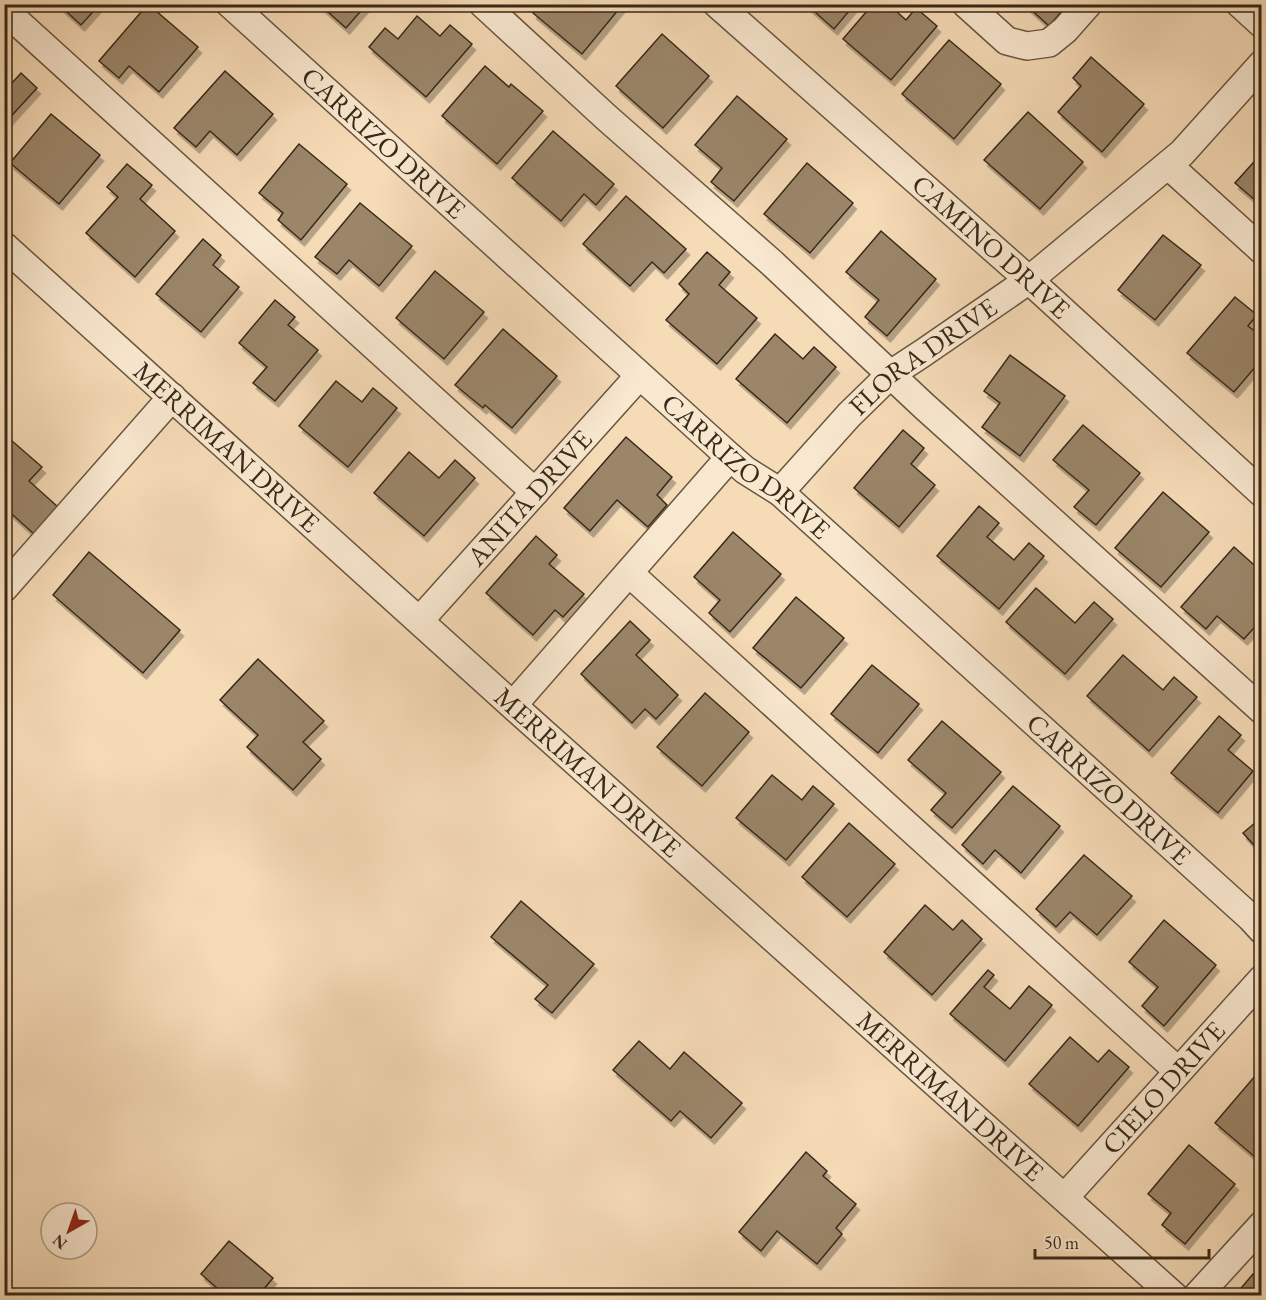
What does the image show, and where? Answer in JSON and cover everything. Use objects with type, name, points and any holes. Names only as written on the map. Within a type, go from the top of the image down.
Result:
[{"type":"street","points":[[483,4],[607,118],[773,264],[1262,710]]},
{"type":"street","name":"CAMINO DRIVE","points":[[717,4],[1029,280],[1262,494]]},
{"type":"street","points":[[966,4],[1007,41],[1027,46],[1049,43],[1065,30],[1088,4]]},
{"type":"street","points":[[1240,4],[1262,24]]},
{"type":"street","name":"CARRIZO DRIVE","points":[[235,6],[639,376],[745,470],[780,492],[1262,930]]},
{"type":"street","points":[[4,10],[535,492]]},
{"type":"street","name":"FLORA DRIVE","points":[[780,492],[849,415],[891,374],[1029,280],[1168,165],[1182,153],[1262,64]]},
{"type":"street","points":[[1168,165],[1262,250]]},
{"type":"street","name":"MERRIMAN DRIVE","points":[[4,246],[1174,1296]]},
{"type":"street","name":"ANITA DRIVE","points":[[420,620],[639,376]]},
{"type":"street","points":[[4,588],[172,397]]},
{"type":"street","points":[[513,705],[730,457]]},
{"type":"street","points":[[629,573],[1178,1071]]},
{"type":"street","name":"CIELO DRIVE","points":[[1065,1197],[1262,979]]},
{"type":"street","points":[[1197,1296],[1262,1225]]},
{"type":"building","points":[[58,4],[100,4],[81,25]]},
{"type":"building","points":[[148,4],[198,47],[159,92],[129,66],[119,78],[99,61]]},
{"type":"building","points":[[319,4],[367,4],[346,28]]},
{"type":"building","points":[[540,4],[623,4],[582,54],[533,13]]},
{"type":"building","points":[[806,4],[855,4],[834,29]]},
{"type":"building","points":[[873,4],[888,4],[906,20],[916,8],[937,26],[891,80],[843,39]]},
{"type":"building","points":[[1028,4],[1068,4],[1049,26],[1027,6]]},
{"type":"building","points":[[417,16],[440,36],[450,25],[472,44],[426,97],[369,47],[385,28],[398,39]]},
{"type":"building","points":[[662,34],[709,76],[663,128],[616,86]]},
{"type":"building","points":[[949,40],[1001,84],[954,139],[902,94]]},
{"type":"building","points":[[1091,57],[1144,104],[1102,152],[1058,112],[1081,86],[1073,78]]},
{"type":"building","points":[[485,66],[509,87],[511,84],[543,111],[497,164],[442,116]]},
{"type":"building","points":[[225,71],[273,114],[237,155],[210,131],[196,147],[174,128]]},
{"type":"building","points":[[21,73],[37,88],[4,124],[4,77],[12,83]]},
{"type":"building","points":[[737,96],[787,139],[734,201],[711,182],[722,168],[695,145]]},
{"type":"building","points":[[1028,112],[1083,162],[1040,209],[984,160]]},
{"type":"building","points":[[51,114],[100,155],[59,204],[10,163]]},
{"type":"building","points":[[553,131],[614,184],[596,205],[584,194],[561,221],[512,178]]},
{"type":"building","points":[[299,144],[347,184],[301,240],[278,220],[283,213],[259,193]]},
{"type":"building","points":[[1262,153],[1262,206],[1235,183]]},
{"type":"building","points":[[807,163],[853,203],[810,253],[764,214]]},
{"type":"building","points":[[127,164],[152,185],[140,199],[175,231],[135,277],[86,233],[118,197],[107,187]]},
{"type":"building","points":[[626,196],[686,249],[664,273],[652,262],[630,286],[583,244]]},
{"type":"building","points":[[360,203],[412,246],[379,286],[349,260],[337,274],[315,257]]},
{"type":"building","points":[[881,231],[936,279],[887,336],[865,317],[879,300],[846,272]]},
{"type":"building","points":[[1163,235],[1201,265],[1155,320],[1118,290]]},
{"type":"building","points":[[203,239],[221,255],[213,265],[239,287],[201,332],[156,294]]},
{"type":"building","points":[[707,252],[730,272],[719,285],[757,318],[717,364],[666,320],[689,294],[679,284]]},
{"type":"building","points":[[435,271],[484,312],[444,359],[396,318]]},
{"type":"building","points":[[1235,297],[1257,315],[1248,326],[1257,333],[1262,328],[1262,359],[1234,392],[1187,353]]},
{"type":"building","points":[[275,300],[295,317],[288,325],[318,350],[275,401],[253,383],[267,367],[239,343]]},
{"type":"building","points":[[503,329],[557,376],[512,428],[485,405],[483,408],[455,385]]},
{"type":"building","points":[[775,334],[803,359],[814,347],[836,367],[787,423],[736,379]]},
{"type":"building","points":[[1010,355],[1065,396],[1020,456],[982,427],[1000,403],[984,391]]},
{"type":"building","points":[[336,381],[362,402],[373,388],[397,408],[348,467],[299,426]]},
{"type":"building","points":[[1083,425],[1140,473],[1096,525],[1074,507],[1089,490],[1053,460]]},
{"type":"building","points":[[903,430],[924,448],[911,464],[935,485],[899,527],[854,488]]},
{"type":"building","points":[[4,434],[42,467],[29,481],[58,507],[34,534],[4,507]]},
{"type":"building","points":[[626,437],[672,477],[657,495],[667,505],[648,527],[617,500],[590,531],[564,508]]},
{"type":"building","points":[[409,452],[439,478],[455,460],[475,478],[424,536],[374,493]]},
{"type":"building","points":[[1163,492],[1209,532],[1161,587],[1115,548]]},
{"type":"building","points":[[979,506],[999,523],[987,537],[1014,560],[1029,543],[1044,556],[999,609],[937,556]]},
{"type":"building","points":[[733,532],[781,574],[730,632],[709,613],[720,600],[694,577]]},
{"type":"building","points":[[536,536],[557,555],[549,564],[584,594],[563,617],[555,610],[533,635],[486,593]]},
{"type":"building","points":[[1234,547],[1262,572],[1262,619],[1244,639],[1217,616],[1206,629],[1181,607]]},
{"type":"building","points":[[89,552],[180,630],[143,673],[53,595]]},
{"type":"building","points":[[1036,588],[1075,623],[1094,602],[1113,619],[1065,674],[1006,622]]},
{"type":"building","points":[[796,597],[844,638],[801,688],[753,648]]},
{"type":"building","points":[[630,621],[650,640],[636,655],[678,695],[656,719],[645,709],[632,723],[581,674]]},
{"type":"building","points":[[1123,655],[1163,690],[1174,677],[1197,697],[1149,751],[1087,696]]},
{"type":"building","points":[[258,659],[324,721],[303,742],[321,759],[293,790],[247,747],[258,735],[220,700]]},
{"type":"building","points":[[872,665],[919,704],[878,753],[831,714]]},
{"type":"building","points":[[705,693],[749,732],[702,786],[657,747]]},
{"type":"building","points":[[1219,716],[1241,735],[1228,750],[1253,771],[1218,813],[1171,773]]},
{"type":"building","points":[[942,721],[1001,772],[952,828],[931,810],[946,793],[908,760]]},
{"type":"building","points":[[772,775],[802,800],[813,786],[834,804],[786,860],[736,818]]},
{"type":"building","points":[[1013,786],[1060,826],[1021,873],[995,850],[983,864],[962,845]]},
{"type":"building","points":[[1262,817],[1262,854],[1243,833]]},
{"type":"building","points":[[849,823],[895,864],[847,917],[802,877]]},
{"type":"building","points":[[1084,855],[1132,896],[1097,935],[1070,912],[1056,927],[1036,909]]},
{"type":"building","points":[[521,901],[594,964],[552,1013],[535,999],[548,985],[491,937]]},
{"type":"building","points":[[925,905],[953,930],[962,920],[982,939],[932,995],[884,952]]},
{"type":"building","points":[[1164,920],[1216,965],[1164,1026],[1142,1006],[1158,987],[1129,962]]},
{"type":"building","points":[[988,970],[994,975],[984,987],[1010,1009],[1029,986],[1052,1005],[1005,1061],[950,1014]]},
{"type":"building","points":[[1070,1037],[1098,1062],[1109,1050],[1129,1067],[1078,1126],[1029,1084]]},
{"type":"building","points":[[639,1041],[670,1069],[684,1052],[742,1103],[711,1138],[680,1111],[671,1121],[613,1070]]},
{"type":"building","points":[[1262,1070],[1262,1163],[1215,1123]]},
{"type":"building","points":[[1189,1145],[1235,1184],[1185,1244],[1162,1225],[1171,1213],[1148,1194]]},
{"type":"building","points":[[806,1152],[827,1171],[823,1176],[856,1204],[836,1228],[842,1234],[817,1264],[777,1231],[761,1251],[739,1232]]},
{"type":"building","points":[[229,1241],[273,1278],[258,1296],[226,1296],[201,1274]]},
{"type":"building","points":[[1253,1274],[1262,1280],[1262,1296],[1237,1296],[1236,1294]]}]
